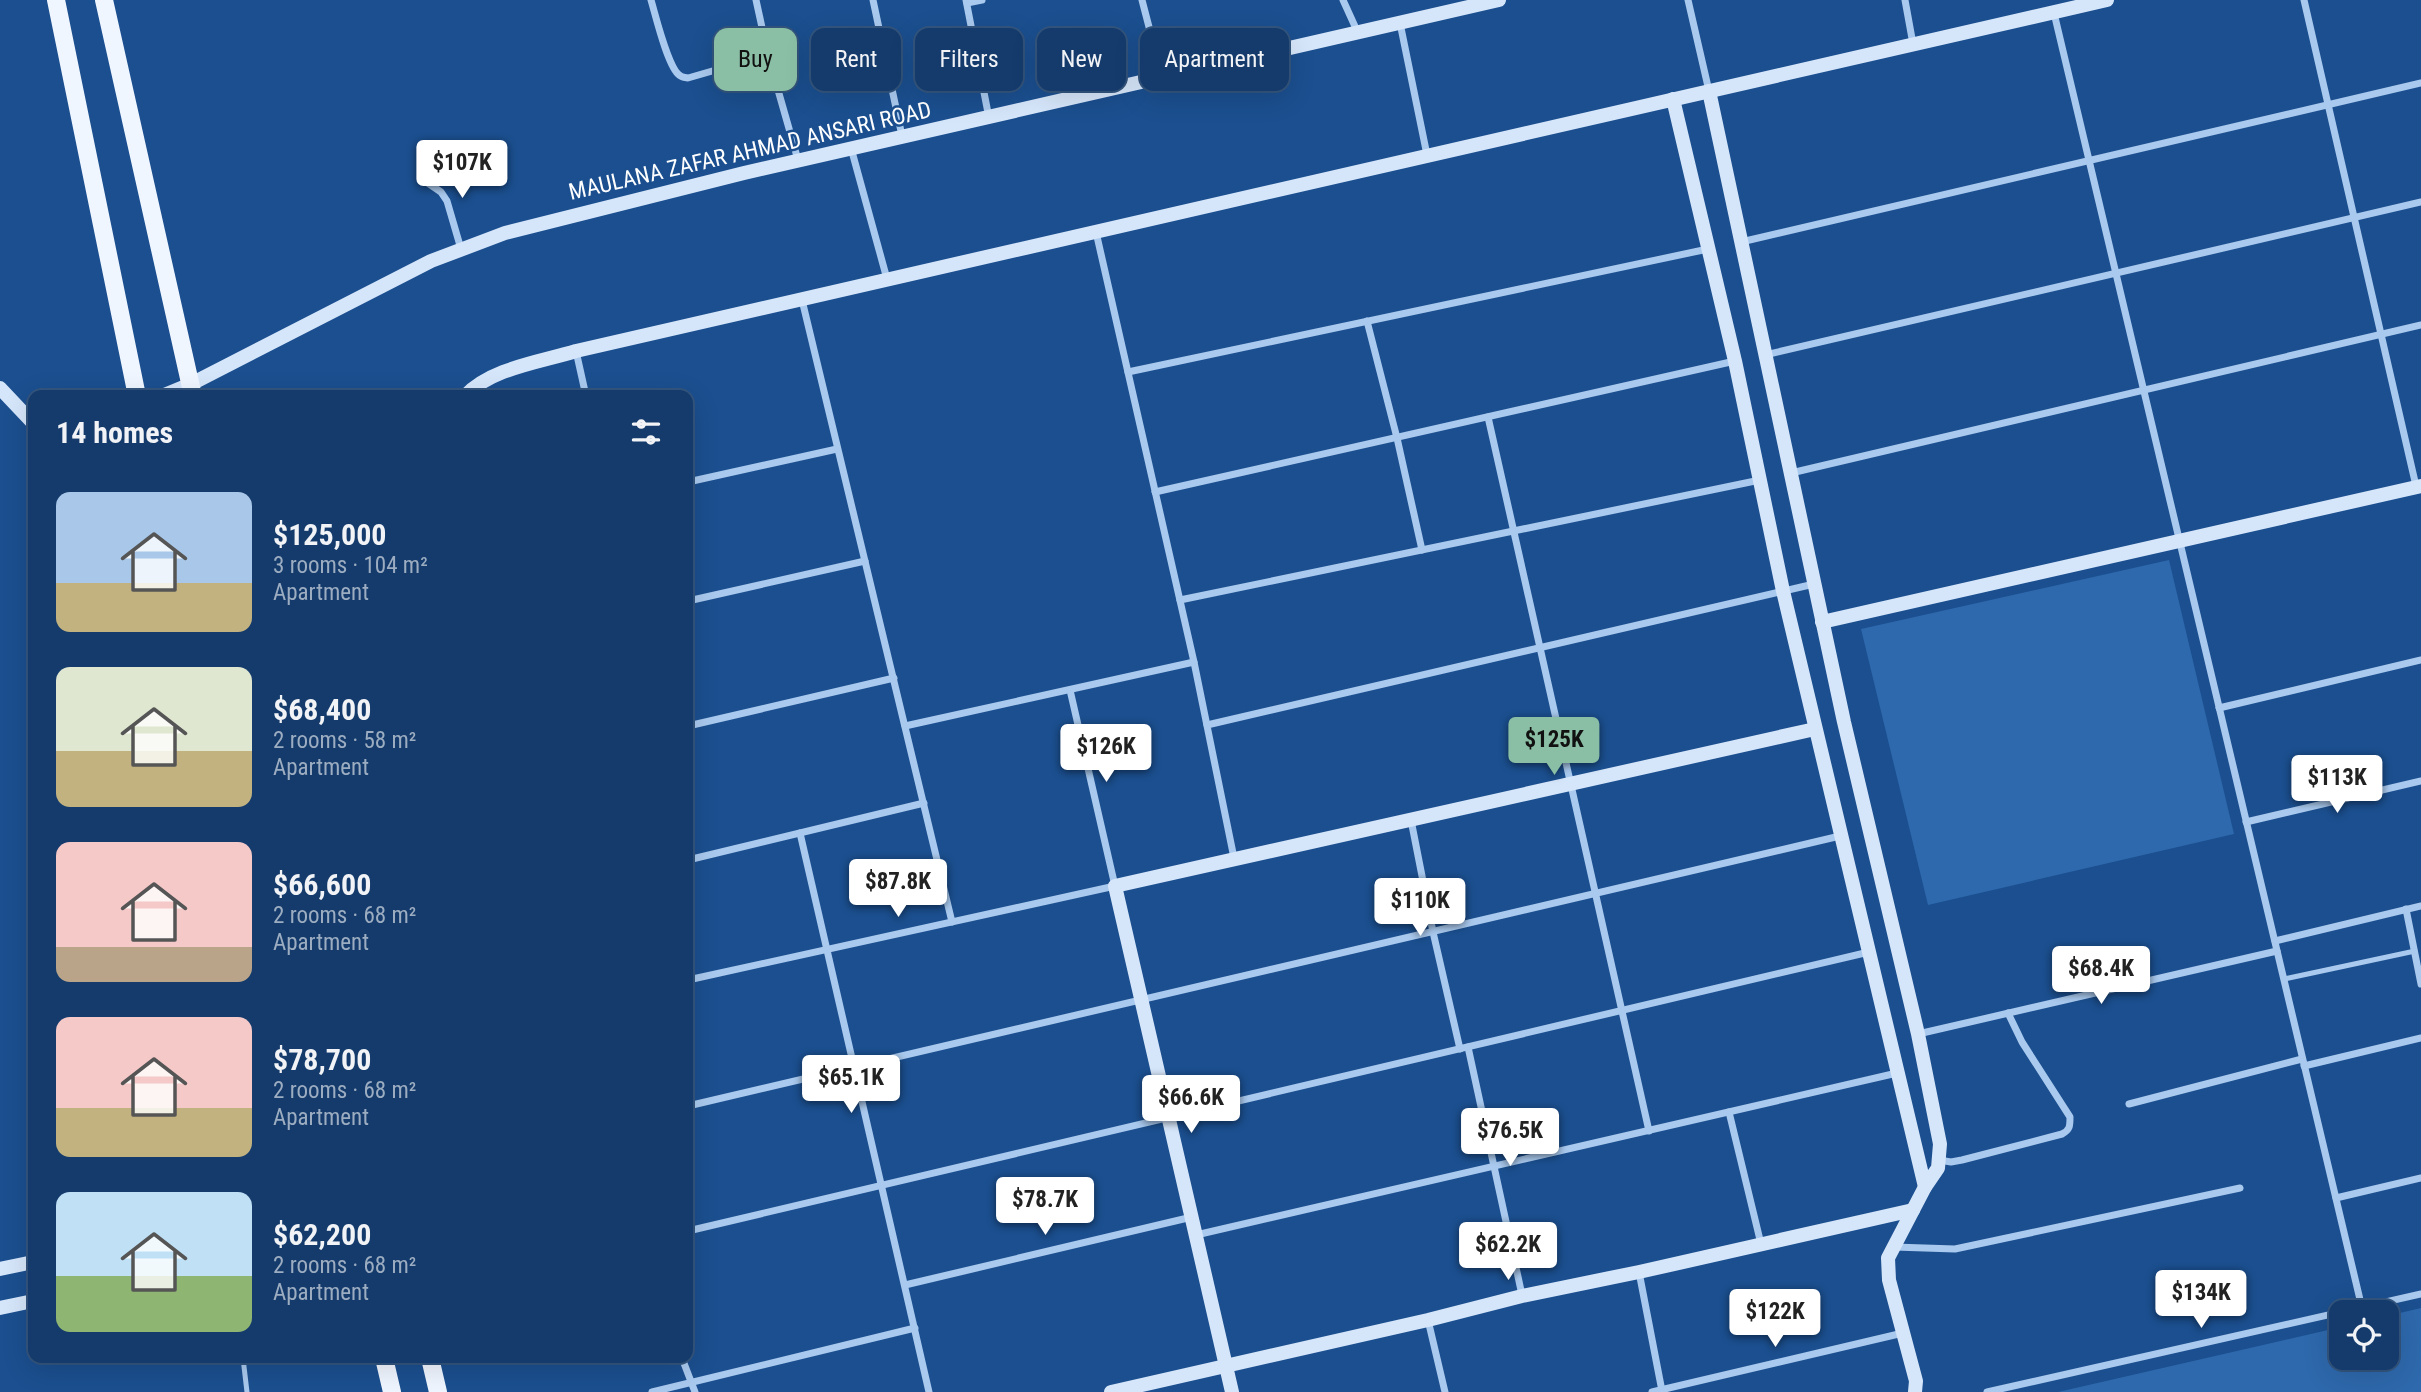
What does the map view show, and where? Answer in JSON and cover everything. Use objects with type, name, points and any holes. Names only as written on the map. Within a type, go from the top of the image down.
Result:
[{"type":"main road","points":[[55,0],[136,390]]},
{"type":"main road","points":[[104,0],[192,390]]},
{"type":"main road","points":[[385,1363],[392,1392]]},
{"type":"main road","points":[[431,1363],[438,1392]]},
{"type":"street","points":[[651,0],[676,73],[688,78],[714,71]]},
{"type":"street","points":[[756,0],[762,28]]},
{"type":"street","points":[[873,0],[902,138]]},
{"type":"street","points":[[982,0],[966,1],[989,118]]},
{"type":"street","points":[[1142,0],[1149,28]]},
{"type":"street","points":[[1343,0],[1358,33]]},
{"type":"street","name":"MAULANA ZAFAR AHMAD ANSARI ROAD","points":[[1289,49],[1400,22],[1460,4],[1499,0]]},
{"type":"street","points":[[1688,0],[1822,622],[1868,829],[1918,1034],[1940,1144],[1938,1168],[1925,1187],[1888,1258],[1889,1280],[1915,1386],[1929,1392]]},
{"type":"street","points":[[1905,0],[1913,45]]},
{"type":"street","points":[[472,390],[482,382],[505,372],[576,351],[2107,0]]},
{"type":"street","points":[[1822,622],[2419,487],[2304,0]]},
{"type":"street","points":[[2053,13],[2360,1300]]},
{"type":"street","points":[[1400,22],[1427,156]]},
{"type":"street","name":"MAULANA ZAFAR AHMAD ANSARI ROAD","points":[[192,390],[431,261],[505,233],[798,160],[1140,83]]},
{"type":"street","points":[[1741,242],[2421,83]]},
{"type":"street","points":[[778,91],[798,160]]},
{"type":"street","points":[[1673,99],[1735,361],[1783,591],[1925,1187]]},
{"type":"street","points":[[851,148],[888,280]]},
{"type":"street","points":[[422,179],[441,192],[447,201],[461,249]]},
{"type":"street","points":[[1765,355],[2421,202]]},
{"type":"street","points":[[1096,232],[1194,662],[1234,858]]},
{"type":"street","points":[[1128,372],[1708,249]]},
{"type":"street","points":[[802,299],[952,922]]},
{"type":"street","points":[[1367,321],[1422,550]]},
{"type":"street","points":[[1791,474],[2421,326]]},
{"type":"street","points":[[576,351],[585,390]]},
{"type":"street","points":[[1155,492],[1735,361]]},
{"type":"street","points":[[0,388],[28,418]]},
{"type":"street","points":[[1488,417],[1648,1130]]},
{"type":"street","points":[[693,481],[837,449]]},
{"type":"street","points":[[1180,600],[1761,480]]},
{"type":"street","points":[[693,600],[865,561]]},
{"type":"street","points":[[1207,725],[1814,584]]},
{"type":"street","points":[[2219,708],[2421,660]]},
{"type":"street","points":[[905,726],[1194,662]]},
{"type":"street","points":[[693,725],[894,678]]},
{"type":"street","points":[[1070,690],[1232,1392]]},
{"type":"street","points":[[693,979],[1815,729]]},
{"type":"street","points":[[2246,822],[2421,781]]},
{"type":"street","points":[[693,859],[924,803]]},
{"type":"street","points":[[1410,819],[1433,932],[1495,1165],[1522,1296]]},
{"type":"street","points":[[800,832],[929,1392]]},
{"type":"street","points":[[693,1106],[1840,836]]},
{"type":"street","points":[[2275,941],[2421,906]]},
{"type":"street","points":[[2406,909],[2421,984]]},
{"type":"street","points":[[1918,1034],[2277,951]]},
{"type":"street","points":[[693,1230],[1869,952]]},
{"type":"street","points":[[1938,1160],[1962,1160],[2062,1134],[2070,1126],[2070,1117],[2022,1042],[2008,1013]]},
{"type":"street","points":[[2129,1104],[2303,1062],[2421,1038]]},
{"type":"street","points":[[1196,1235],[1896,1073]]},
{"type":"street","points":[[1729,1112],[1761,1245]]},
{"type":"street","points":[[2336,1198],[2421,1178]]},
{"type":"street","points":[[1893,1247],[1955,1249],[2239,1188]]},
{"type":"street","points":[[1111,1392],[1429,1320],[1522,1296],[1913,1210]]},
{"type":"street","points":[[905,1285],[1192,1217]]},
{"type":"street","points":[[0,1269],[28,1263]]},
{"type":"street","points":[[1639,1272],[1662,1391]]},
{"type":"street","points":[[2396,1300],[2421,1294]]},
{"type":"street","points":[[0,1308],[28,1302]]},
{"type":"street","points":[[1987,1392],[2329,1315]]},
{"type":"street","points":[[1429,1320],[1445,1392]]},
{"type":"street","points":[[652,1392],[915,1328]]},
{"type":"street","points":[[1652,1392],[1903,1333]]},
{"type":"street","points":[[684,1363],[695,1392]]},
{"type":"lane","points":[[2284,979],[2414,951]]},
{"type":"lane","points":[[244,1363],[247,1392]]},
{"type":"shaded area","points":[[2169,560],[2234,834],[1928,905],[1861,629]]},
{"type":"shaded area","points":[[2421,1308],[2421,1392],[2058,1392],[2329,1330],[2329,1370],[2399,1370],[2399,1313]]}]
